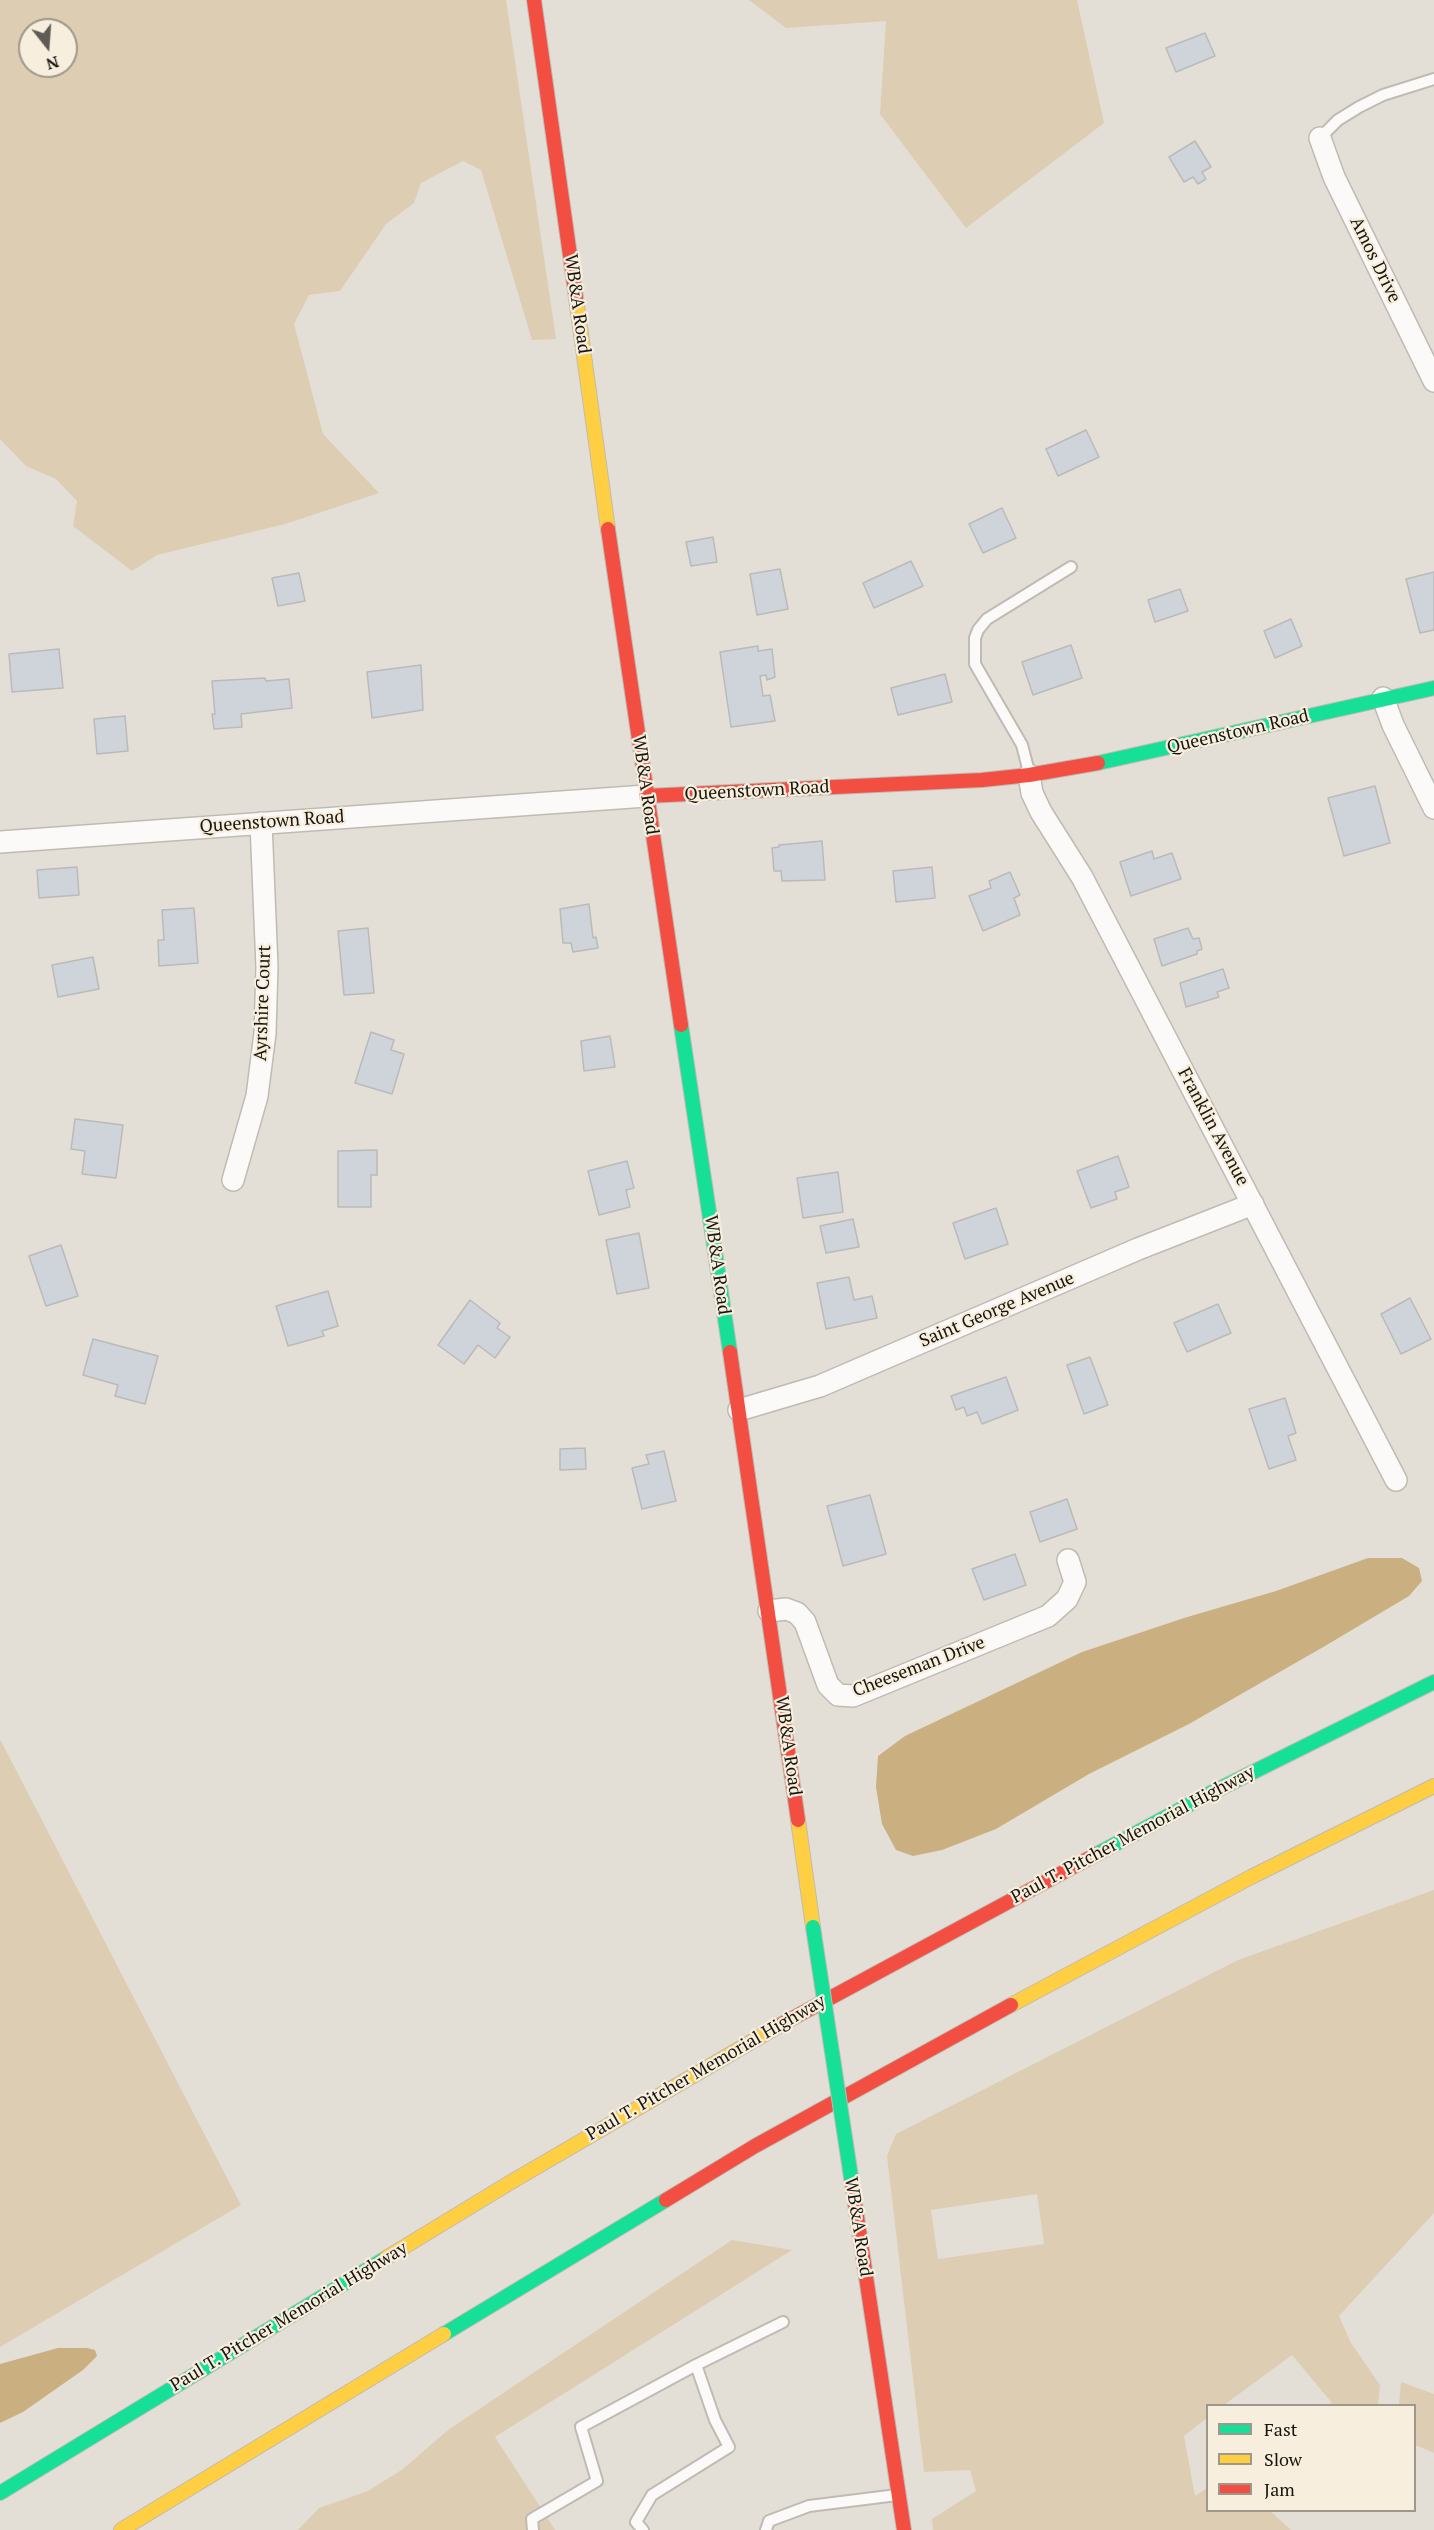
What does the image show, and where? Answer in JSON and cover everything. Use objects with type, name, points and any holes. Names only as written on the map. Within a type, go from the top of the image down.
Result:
[{"type":"main road","name":"WB&A Road","points":[[534,0],[646,796],[904,2530]]},
{"type":"main road","name":"Queenstown Road","points":[[646,796],[982,780],[1029,775],[1110,761],[1434,688]]},
{"type":"main road","name":"Paul T. Pitcher Memorial Highway","points":[[0,2493],[511,2182],[708,2066],[890,1964],[1209,1794],[1434,1682]]},
{"type":"main road","points":[[121,2530],[755,2146],[938,2044],[1240,1882],[1434,1786]]},
{"type":"street","name":"Amos Drive","points":[[1320,138],[1334,177],[1434,381]]},
{"type":"street","points":[[1383,698],[1393,725],[1434,808]]},
{"type":"street","name":"Franklin Avenue","points":[[1029,775],[1032,793],[1041,812],[1087,886],[1396,1480]]},
{"type":"street","name":"Queenstown Road","points":[[0,842],[646,796]]},
{"type":"street","name":"Ayrshire Court","points":[[233,1180],[257,1096],[265,1033],[267,967],[261,823]]},
{"type":"street","name":"Saint George Avenue","points":[[739,1410],[820,1386],[1138,1250],[1253,1204]]},
{"type":"street","name":"Cheeseman Drive","points":[[769,1611],[786,1610],[796,1613],[805,1622],[828,1685],[838,1695],[853,1696],[1048,1616],[1067,1599],[1075,1582],[1068,1560]]},
{"type":"lane","points":[[1320,138],[1338,120],[1359,107],[1383,95],[1434,79]]},
{"type":"lane","points":[[1029,775],[1022,745],[975,664],[975,638],[987,619],[1071,567]]},
{"type":"lane","points":[[533,2530],[532,2519],[597,2481],[581,2427],[696,2364],[783,2322]]},
{"type":"lane","points":[[643,2530],[636,2522],[652,2494],[729,2447],[715,2420],[696,2364]]},
{"type":"lane","points":[[766,2530],[769,2522],[809,2506],[899,2495]]},
{"type":"shaded area","points":[[0,0],[506,0],[556,339],[532,340],[481,170],[463,161],[421,183],[414,203],[386,224],[340,291],[309,295],[294,324],[323,434],[379,493],[285,524],[157,555],[132,571],[73,526],[77,501],[56,479],[26,466],[0,439]]},
{"type":"shaded area","points":[[749,0],[1077,0],[1104,123],[966,228],[880,114],[886,21],[786,28]]},
{"type":"shaded area","points":[[1368,1558],[1402,1558],[1419,1568],[1422,1581],[1409,1596],[1325,1646],[1189,1724],[1089,1774],[996,1829],[942,1850],[913,1856],[896,1850],[882,1824],[876,1787],[878,1756],[905,1736],[1082,1652],[1184,1618],[1276,1591]]},
{"type":"shaded area","points":[[0,1739],[241,2205],[0,2347]]},
{"type":"shaded area","points":[[1434,1890],[1434,2213],[1339,2316],[1351,2343],[1380,2385],[1378,2404],[1330,2404],[1332,2403],[1292,2355],[1225,2404],[1206,2404],[1206,2419],[1184,2436],[1195,2496],[1206,2489],[1206,2512],[1271,2512],[1291,2530],[933,2530],[932,2519],[976,2491],[970,2470],[924,2472],[887,2156],[896,2134],[1238,1960]],"holes":[[[1037,2194],[1044,2244],[938,2259],[931,2210]]]},
{"type":"shaded area","points":[[732,2240],[792,2250],[495,2437],[555,2530],[298,2530],[319,2508],[368,2491],[403,2469],[448,2430]]},
{"type":"shaded area","points":[[58,2348],[87,2348],[95,2350],[97,2356],[83,2370],[23,2412],[0,2423],[0,2364]]},
{"type":"shaded area","points":[[1401,2382],[1434,2394],[1434,2453],[1416,2445],[1416,2404],[1399,2404]]},
{"type":"building","points":[[1205,33],[1215,56],[1176,72],[1166,48]]},
{"type":"building","points":[[1195,141],[1211,167],[1202,172],[1206,179],[1198,184],[1193,177],[1184,182],[1169,157]]},
{"type":"building","points":[[1086,430],[1099,457],[1058,476],[1046,449]]},
{"type":"building","points":[[1002,508],[1016,538],[983,553],[969,524]]},
{"type":"building","points":[[713,537],[717,562],[691,566],[686,542]]},
{"type":"building","points":[[911,561],[923,586],[874,608],[863,583]]},
{"type":"building","points":[[780,569],[788,609],[757,615],[750,574]]},
{"type":"building","points":[[1434,572],[1434,630],[1420,633],[1406,579]]},
{"type":"building","points":[[299,573],[305,601],[278,606],[272,578]]},
{"type":"building","points":[[1180,589],[1188,611],[1155,622],[1148,600]]},
{"type":"building","points":[[1291,619],[1302,646],[1275,658],[1264,631]]},
{"type":"building","points":[[1071,645],[1082,678],[1033,695],[1022,662]]},
{"type":"building","points":[[758,646],[758,651],[772,649],[775,677],[767,680],[766,675],[760,676],[763,696],[770,695],[775,721],[731,727],[720,652]]},
{"type":"building","points":[[59,649],[63,688],[12,692],[9,654]]},
{"type":"building","points":[[421,665],[423,710],[372,718],[367,672]]},
{"type":"building","points":[[945,674],[952,702],[898,715],[891,688]]},
{"type":"building","points":[[265,678],[266,681],[289,679],[292,708],[241,714],[242,727],[214,729],[212,681]]},
{"type":"building","points":[[125,716],[128,751],[97,754],[94,719]]},
{"type":"building","points":[[1375,786],[1390,843],[1344,856],[1328,798]]},
{"type":"building","points":[[822,841],[825,880],[782,881],[781,871],[774,871],[772,848],[779,847],[779,845]]},
{"type":"building","points":[[1152,851],[1154,859],[1172,853],[1181,879],[1131,896],[1120,862]]},
{"type":"building","points":[[77,867],[79,895],[39,898],[37,870]]},
{"type":"building","points":[[932,867],[935,898],[896,902],[893,871]]},
{"type":"building","points":[[1010,872],[1020,895],[1014,898],[1020,915],[983,931],[969,896],[991,888],[989,881]]},
{"type":"building","points":[[589,904],[593,938],[596,937],[598,948],[573,952],[571,943],[563,943],[560,909]]},
{"type":"building","points":[[194,908],[198,963],[159,966],[158,940],[164,940],[162,910]]},
{"type":"building","points":[[368,928],[374,993],[344,995],[338,931]]},
{"type":"building","points":[[1188,928],[1193,939],[1199,938],[1202,949],[1197,951],[1197,954],[1162,966],[1154,939]]},
{"type":"building","points":[[93,957],[99,989],[58,997],[52,965]]},
{"type":"building","points":[[1223,969],[1229,988],[1217,992],[1219,997],[1186,1007],[1180,983]]},
{"type":"building","points":[[371,1032],[394,1040],[391,1050],[404,1054],[392,1094],[355,1083]]},
{"type":"building","points":[[610,1036],[615,1067],[584,1071],[581,1041]]},
{"type":"building","points":[[75,1119],[123,1125],[116,1178],[82,1174],[85,1151],[71,1149]]},
{"type":"building","points":[[377,1150],[377,1175],[371,1175],[371,1207],[338,1207],[338,1151]]},
{"type":"building","points":[[1118,1156],[1129,1187],[1115,1192],[1117,1199],[1091,1208],[1077,1171]]},
{"type":"building","points":[[627,1161],[634,1188],[626,1190],[630,1207],[599,1215],[588,1171]]},
{"type":"building","points":[[838,1172],[843,1212],[803,1218],[797,1178]]},
{"type":"building","points":[[996,1208],[1008,1244],[965,1259],[953,1223]]},
{"type":"building","points":[[853,1219],[859,1247],[826,1253],[820,1226]]},
{"type":"building","points":[[639,1233],[649,1288],[617,1294],[606,1240]]},
{"type":"building","points":[[61,1245],[78,1296],[46,1306],[29,1256]]},
{"type":"building","points":[[849,1277],[854,1300],[872,1296],[877,1318],[826,1329],[817,1283]]},
{"type":"building","points":[[328,1291],[338,1326],[322,1331],[324,1336],[288,1346],[276,1306]]},
{"type":"building","points":[[1410,1298],[1431,1339],[1401,1354],[1381,1314]]},
{"type":"building","points":[[470,1300],[500,1323],[497,1328],[510,1337],[495,1358],[478,1345],[464,1364],[438,1345]]},
{"type":"building","points":[[1218,1304],[1231,1333],[1187,1352],[1174,1323]]},
{"type":"building","points":[[93,1339],[158,1356],[145,1404],[115,1396],[118,1385],[83,1375]]},
{"type":"building","points":[[1090,1357],[1108,1405],[1084,1414],[1067,1365]]},
{"type":"building","points":[[1006,1377],[1018,1410],[982,1424],[977,1412],[967,1416],[964,1407],[956,1410],[951,1396]]},
{"type":"building","points":[[1285,1398],[1296,1433],[1288,1436],[1296,1460],[1269,1469],[1249,1409]]},
{"type":"building","points":[[585,1448],[586,1469],[560,1470],[560,1449]]},
{"type":"building","points":[[664,1451],[676,1501],[642,1509],[632,1468],[649,1464],[646,1455]]},
{"type":"building","points":[[870,1495],[886,1554],[843,1566],[827,1506]]},
{"type":"building","points":[[1067,1499],[1077,1529],[1040,1542],[1030,1512]]},
{"type":"building","points":[[1015,1554],[1026,1585],[984,1600],[972,1569]]},
{"type":"traffic: fast","points":[[1098,763],[1434,688]]},
{"type":"traffic: fast","points":[[681,1025],[730,1352]]},
{"type":"traffic: fast","points":[[1097,1854],[1209,1794],[1434,1682]]},
{"type":"traffic: fast","points":[[813,1927],[851,2177]]},
{"type":"traffic: fast","points":[[444,2334],[666,2200]]},
{"type":"traffic: fast","points":[[0,2493],[386,2258]]},
{"type":"traffic: slow","points":[[576,298],[608,529]]},
{"type":"traffic: slow","points":[[1011,2005],[1251,1877],[1434,1786]]},
{"type":"traffic: slow","points":[[798,1820],[813,1927]]},
{"type":"traffic: slow","points":[[386,2258],[511,2182],[782,2024]]},
{"type":"traffic: slow","points":[[121,2530],[444,2334]]},
{"type":"traffic: jam","points":[[534,0],[576,298]]},
{"type":"traffic: jam","points":[[608,529],[681,1025]]},
{"type":"traffic: jam","points":[[646,796],[982,780],[1029,775],[1098,763]]},
{"type":"traffic: jam","points":[[730,1352],[798,1820]]},
{"type":"traffic: jam","points":[[782,2024],[1097,1854]]},
{"type":"traffic: jam","points":[[666,2200],[755,2146],[1011,2005]]},
{"type":"traffic: jam","points":[[851,2177],[904,2530]]}]
